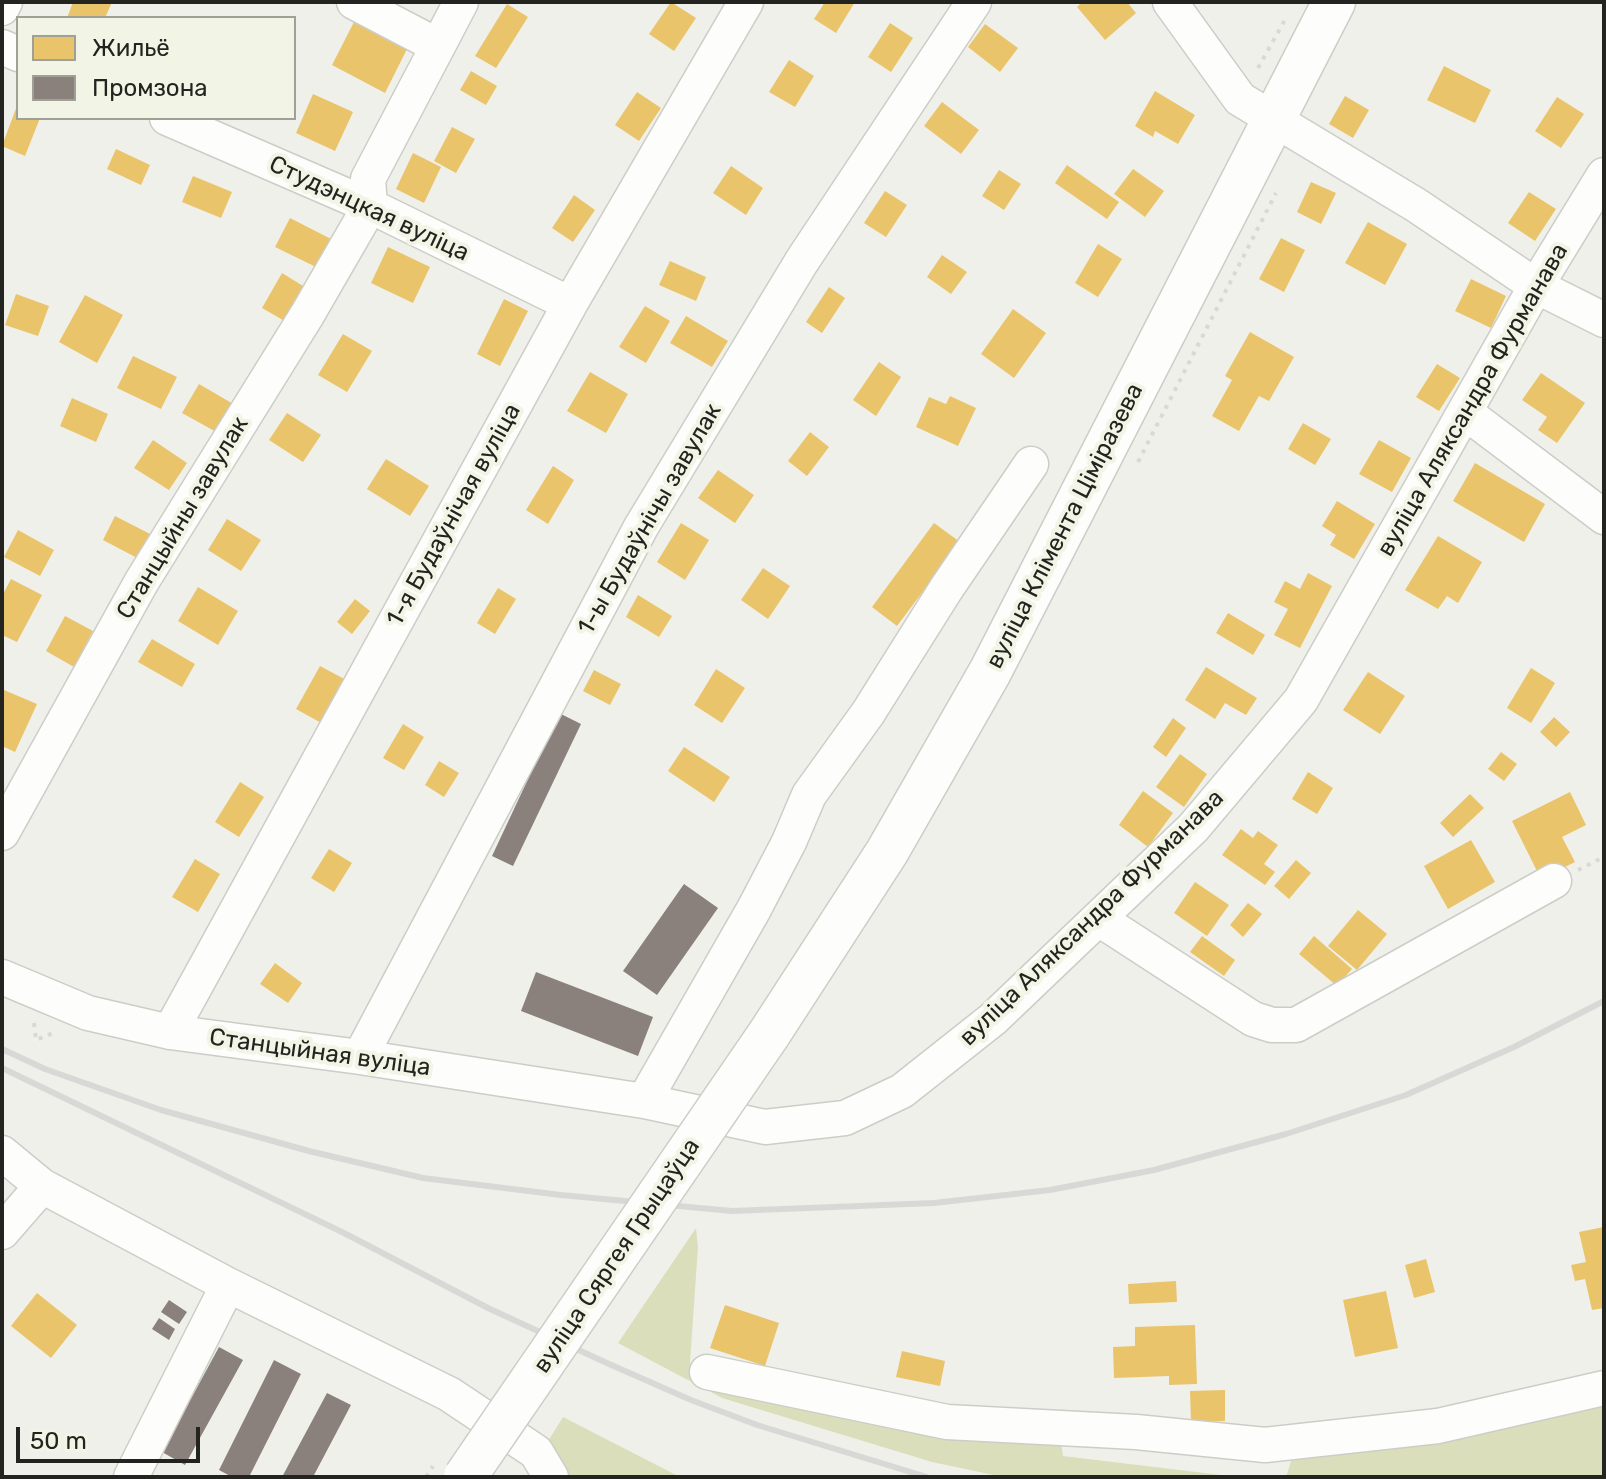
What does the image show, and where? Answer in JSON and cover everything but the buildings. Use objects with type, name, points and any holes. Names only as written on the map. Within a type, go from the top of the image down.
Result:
[{"type":"main road","name":"вуліца Клімента Ціміразева","points":[[769,1034],[887,852],[990,672],[1334,2]]},
{"type":"main road","name":"вуліца Сяргея Грыцаўца","points":[[465,1477],[769,1034]]},
{"type":"street","points":[[2,8],[5,2]]},
{"type":"street","points":[[354,2],[438,46]]},
{"type":"street","points":[[370,206],[368,179],[461,2]]},
{"type":"street","name":"1-я Будаўнічая вуліца","points":[[170,1032],[570,304],[746,2]]},
{"type":"street","name":"1-ы Будаўнічы завулак","points":[[360,1057],[641,527],[802,261],[974,2]]},
{"type":"street","points":[[1170,2],[1240,99],[1416,205],[1536,286],[1604,320]]},
{"type":"street","name":"Студэнцкая вуліца","points":[[172,120],[370,206],[570,304]]},
{"type":"street","name":"вуліца Аляксандра Фурманава","points":[[644,1101],[765,1127],[845,1118],[902,1091],[993,1019],[1099,919],[1193,828],[1301,700],[1536,286],[1604,175]]},
{"type":"street","name":"Станцыйны завулак","points":[[2,833],[142,581],[307,315],[370,206]]},
{"type":"street","points":[[1466,413],[1604,517]]},
{"type":"street","points":[[644,1101],[754,909],[789,842],[809,795],[868,713],[946,589],[1031,464]]},
{"type":"street","points":[[1099,919],[1253,1019],[1272,1025],[1296,1025],[1554,881]]},
{"type":"street","name":"Станцыйная вуліца","points":[[2,977],[88,1013],[170,1032],[360,1057],[644,1101]]},
{"type":"street","points":[[2,1153],[42,1186],[228,1285],[449,1394],[536,1452],[551,1477]]},
{"type":"street","points":[[2,1232],[42,1186]]},
{"type":"street","points":[[131,1477],[228,1285]]},
{"type":"street","points":[[707,1372],[947,1422],[1136,1432],[1265,1445],[1438,1426],[1604,1388]]},
{"type":"path","points":[[1258,68],[1287,15]]},
{"type":"green space","points":[[696,1228],[698,1247],[690,1362],[694,1376],[1061,1442],[1063,1456],[1238,1477],[1003,1477],[932,1462],[722,1398],[618,1343]]},
{"type":"green space","points":[[1604,1402],[1604,1477],[1286,1477],[1292,1458]]},
{"type":"green space","points":[[563,1417],[680,1477],[571,1477],[545,1446]]},
{"type":"railway","points":[[2,1049],[45,1069],[161,1110],[309,1151],[423,1178],[732,1211],[934,1203],[1050,1190],[1154,1170],[1286,1134],[1406,1095],[1514,1047],[1604,1001]]},
{"type":"railway","points":[[2,1068],[344,1233],[488,1308],[609,1364],[757,1425],[927,1477]]}]
